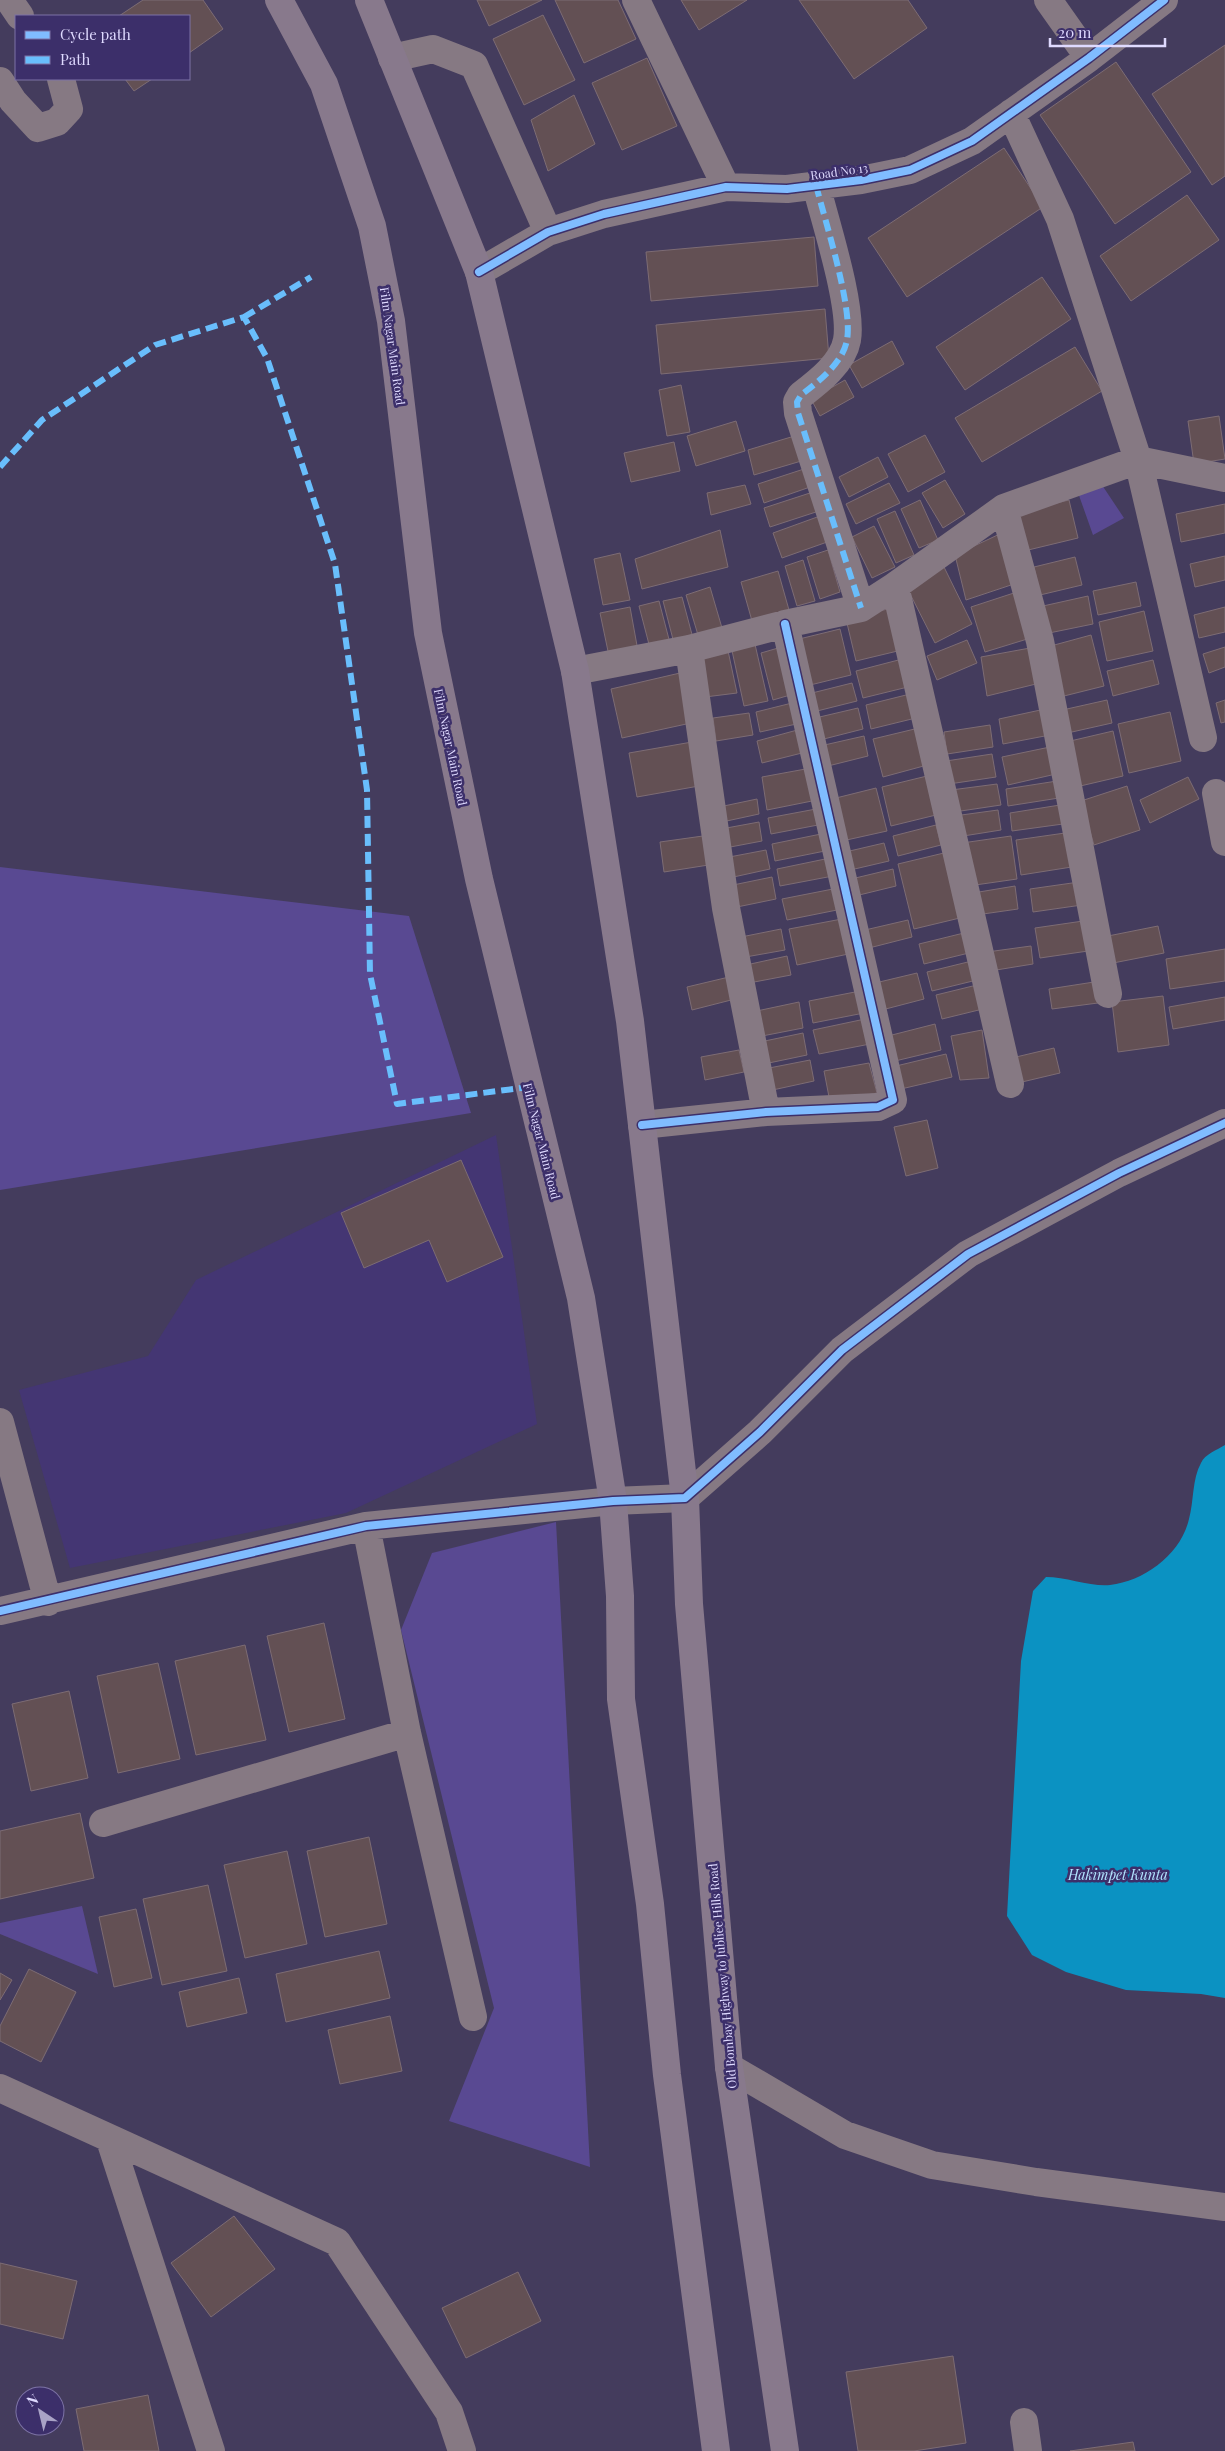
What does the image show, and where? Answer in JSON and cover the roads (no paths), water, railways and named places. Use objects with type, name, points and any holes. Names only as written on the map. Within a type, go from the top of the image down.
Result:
[{"type":"main road","name":"Film Nagar Main Road","points":[[279,0],[324,84],[372,226],[391,321],[428,633],[479,879],[581,1298],[613,1501]]},
{"type":"main road","points":[[369,0],[479,272]]},
{"type":"main road","name":"Old Bombay Highway to Jubliee Hills Road","points":[[479,272],[575,671],[630,1021],[685,1498],[689,1604],[729,2067],[785,2451]]},
{"type":"main road","points":[[613,1501],[620,1596],[622,1699],[650,1904],[667,2075],[716,2451]]},
{"type":"street","points":[[9,0],[19,15]]},
{"type":"street","points":[[636,0],[726,187]]},
{"type":"street","points":[[1048,0],[1088,58]]},
{"type":"street","name":"Road No 13","points":[[479,272],[548,232],[604,214],[726,187],[787,188],[910,170],[972,141],[1088,58],[1164,0]]},
{"type":"street","points":[[392,58],[433,49],[474,65],[548,232]]},
{"type":"street","points":[[0,81],[13,101],[38,128],[57,122],[69,109],[61,80]]},
{"type":"street","points":[[1011,113],[1060,219],[1138,460],[1203,738]]},
{"type":"street","points":[[816,185],[845,300],[847,340],[835,364],[801,395],[797,402],[798,413],[861,608]]},
{"type":"street","points":[[575,671],[689,649],[785,624],[861,608],[1004,508],[1138,460],[1225,478]]},
{"type":"street","points":[[1004,508],[1040,641],[1108,994]]},
{"type":"street","points":[[895,586],[1010,1084]]},
{"type":"street","points":[[642,1125],[766,1112],[878,1107],[893,1100],[785,624]]},
{"type":"street","points":[[689,649],[726,908],[766,1112]]},
{"type":"street","points":[[1216,794],[1225,842]]},
{"type":"street","points":[[0,1611],[48,1602],[366,1526],[613,1501],[685,1498],[760,1432],[842,1350],[968,1254],[1119,1173],[1225,1123]]},
{"type":"street","points":[[0,1422],[48,1602]]},
{"type":"street","points":[[366,1526],[407,1733],[473,2017]]},
{"type":"street","points":[[103,1823],[407,1733]]},
{"type":"street","points":[[729,2067],[845,2135],[932,2166],[1225,2207]]},
{"type":"street","points":[[0,2088],[110,2140],[338,2242],[449,2412],[462,2451]]},
{"type":"street","points":[[110,2140],[211,2451]]},
{"type":"street","points":[[1024,2422],[1028,2451]]},
{"type":"water","name":"Hakimpet Kunta","points":[[1225,1445],[1225,1998],[1201,1994],[1126,1990],[1066,1972],[1032,1955],[1007,1916],[1021,1661],[1033,1591],[1046,1577],[1095,1585],[1110,1585],[1136,1578],[1160,1564],[1178,1544],[1185,1532],[1191,1512],[1196,1476],[1201,1463],[1208,1455]]}]
